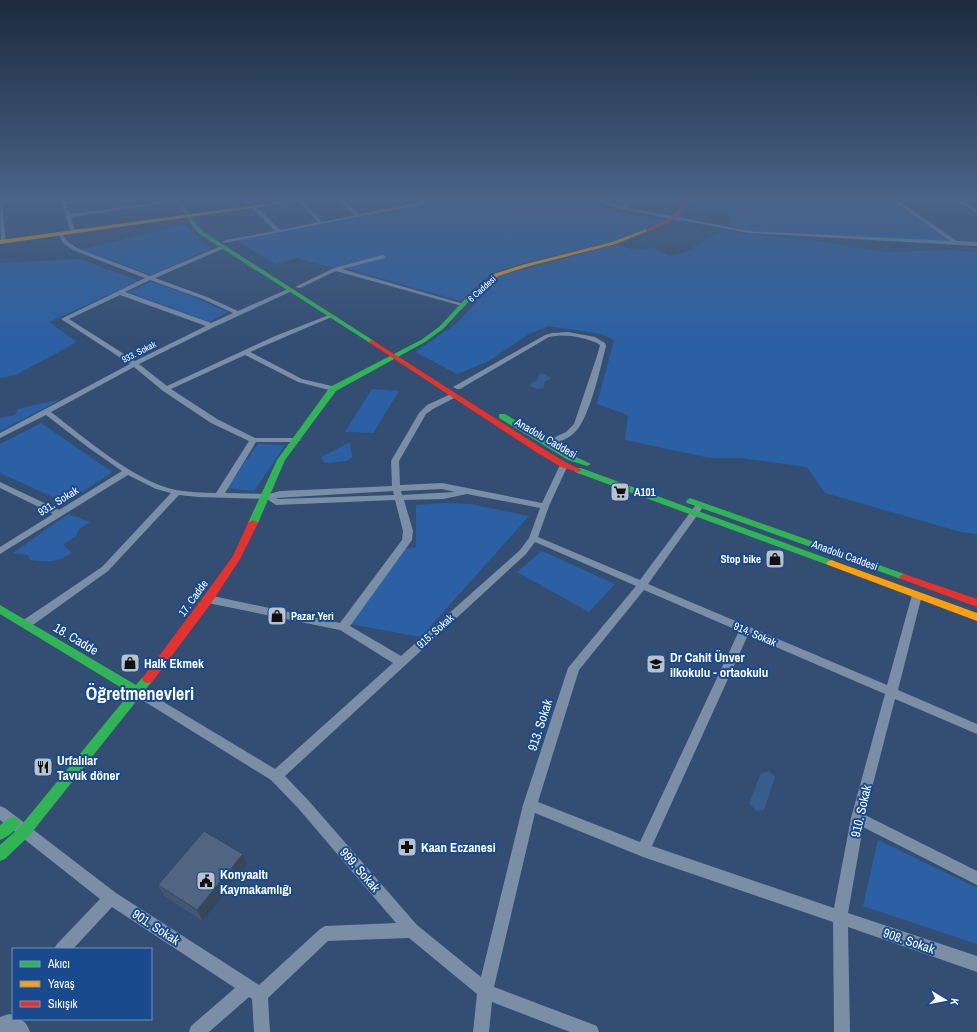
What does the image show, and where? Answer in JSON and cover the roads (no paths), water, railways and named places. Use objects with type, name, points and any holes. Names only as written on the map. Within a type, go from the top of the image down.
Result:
[{"type":"main road","name":"Anadolu Caddesi","points":[[227,245],[294,288],[401,352],[539,450],[564,465],[977,603]]},
{"type":"main road","name":"6 Caddesi","points":[[392,357],[423,341],[441,328],[475,292],[496,275],[602,245]]},
{"type":"main road","name":"Anadolu Caddesi","points":[[294,288],[331,316],[392,357],[455,391],[571,458],[697,509],[977,617]]},
{"type":"main road","name":"17. Cadde","points":[[0,854],[19,828],[138,692],[208,599],[237,557],[266,497],[281,460],[333,389],[392,357]]},
{"type":"main road","name":"18. Cadde","points":[[0,609],[138,692]]},
{"type":"main road","points":[[0,834],[19,828]]},
{"type":"street","points":[[70,245],[75,249],[205,298],[237,313]]},
{"type":"street","points":[[222,245],[64,319],[135,364],[166,389],[214,421],[254,440],[297,440]]},
{"type":"street","name":"933. Sokak","points":[[0,436],[135,364],[237,313],[336,269],[383,257]]},
{"type":"street","points":[[336,269],[464,305]]},
{"type":"street","points":[[121,292],[212,326]]},
{"type":"street","points":[[166,389],[277,337],[331,316]]},
{"type":"street","points":[[343,627],[406,540],[408,532],[396,488],[395,461],[420,418],[430,407],[547,336],[559,334],[592,337],[599,340],[603,346],[597,370],[590,394],[576,428],[566,435],[546,443]]},
{"type":"street","points":[[245,352],[300,381],[333,389]]},
{"type":"street","points":[[47,412],[128,471],[160,487],[176,492],[266,497],[280,494],[442,486],[545,506]]},
{"type":"street","points":[[219,495],[254,440]]},
{"type":"street","name":"915. Sokak","points":[[276,776],[523,552],[533,538],[545,506],[564,465]]},
{"type":"street","name":"931. Sokak","points":[[0,551],[128,471]]},
{"type":"street","points":[[0,485],[60,514]]},
{"type":"street","points":[[26,624],[105,569],[176,492]]},
{"type":"street","points":[[266,497],[276,502],[443,496],[469,492]]},
{"type":"street","name":"913. Sokak","points":[[481,1032],[485,991],[530,805],[574,668],[642,585],[697,509]]},
{"type":"street","name":"914. Sokak","points":[[533,538],[977,729]]},
{"type":"street","name":"910. Sokak","points":[[842,1032],[840,918],[858,818],[917,595]]},
{"type":"street","points":[[208,599],[343,627],[401,662]]},
{"type":"street","points":[[643,850],[745,630]]},
{"type":"street","name":"999. Sokak","points":[[138,692],[276,776],[303,804],[412,930],[485,991],[591,1032]]},
{"type":"street","name":"908. Sokak","points":[[530,805],[643,850],[977,964]]},
{"type":"street","name":"901. Sokak","points":[[0,812],[111,898],[254,991]]},
{"type":"street","points":[[858,818],[977,878]]},
{"type":"street","points":[[63,948],[111,898]]},
{"type":"street","points":[[197,1032],[254,991],[326,934],[412,930]]},
{"type":"street","points":[[254,991],[262,1032]]},
{"type":"street","points":[[0,1025],[9,1022],[19,1027],[22,1032]]},
{"type":"place","name":"A101","points":[[620,492]]},
{"type":"place","name":"Stop bike","points":[[775,559]]},
{"type":"place","name":"Pazar Yeri","points":[[277,616]]},
{"type":"place","name":"Halk Ekmek","points":[[130,663]]},
{"type":"place","name":"Dr Cahit Ünver ilkokulu - ortaokulu","points":[[656,664]]},
{"type":"place","name":"Urfalılar Tavuk döner","points":[[43,767]]},
{"type":"place","name":"Kaan Eczanesi","points":[[407,847]]},
{"type":"place","name":"Konyaaltı Kaymakamlığı","points":[[206,881]]},
{"type":"district","name":"Öğretmenevleri","points":[[140,693]]}]
